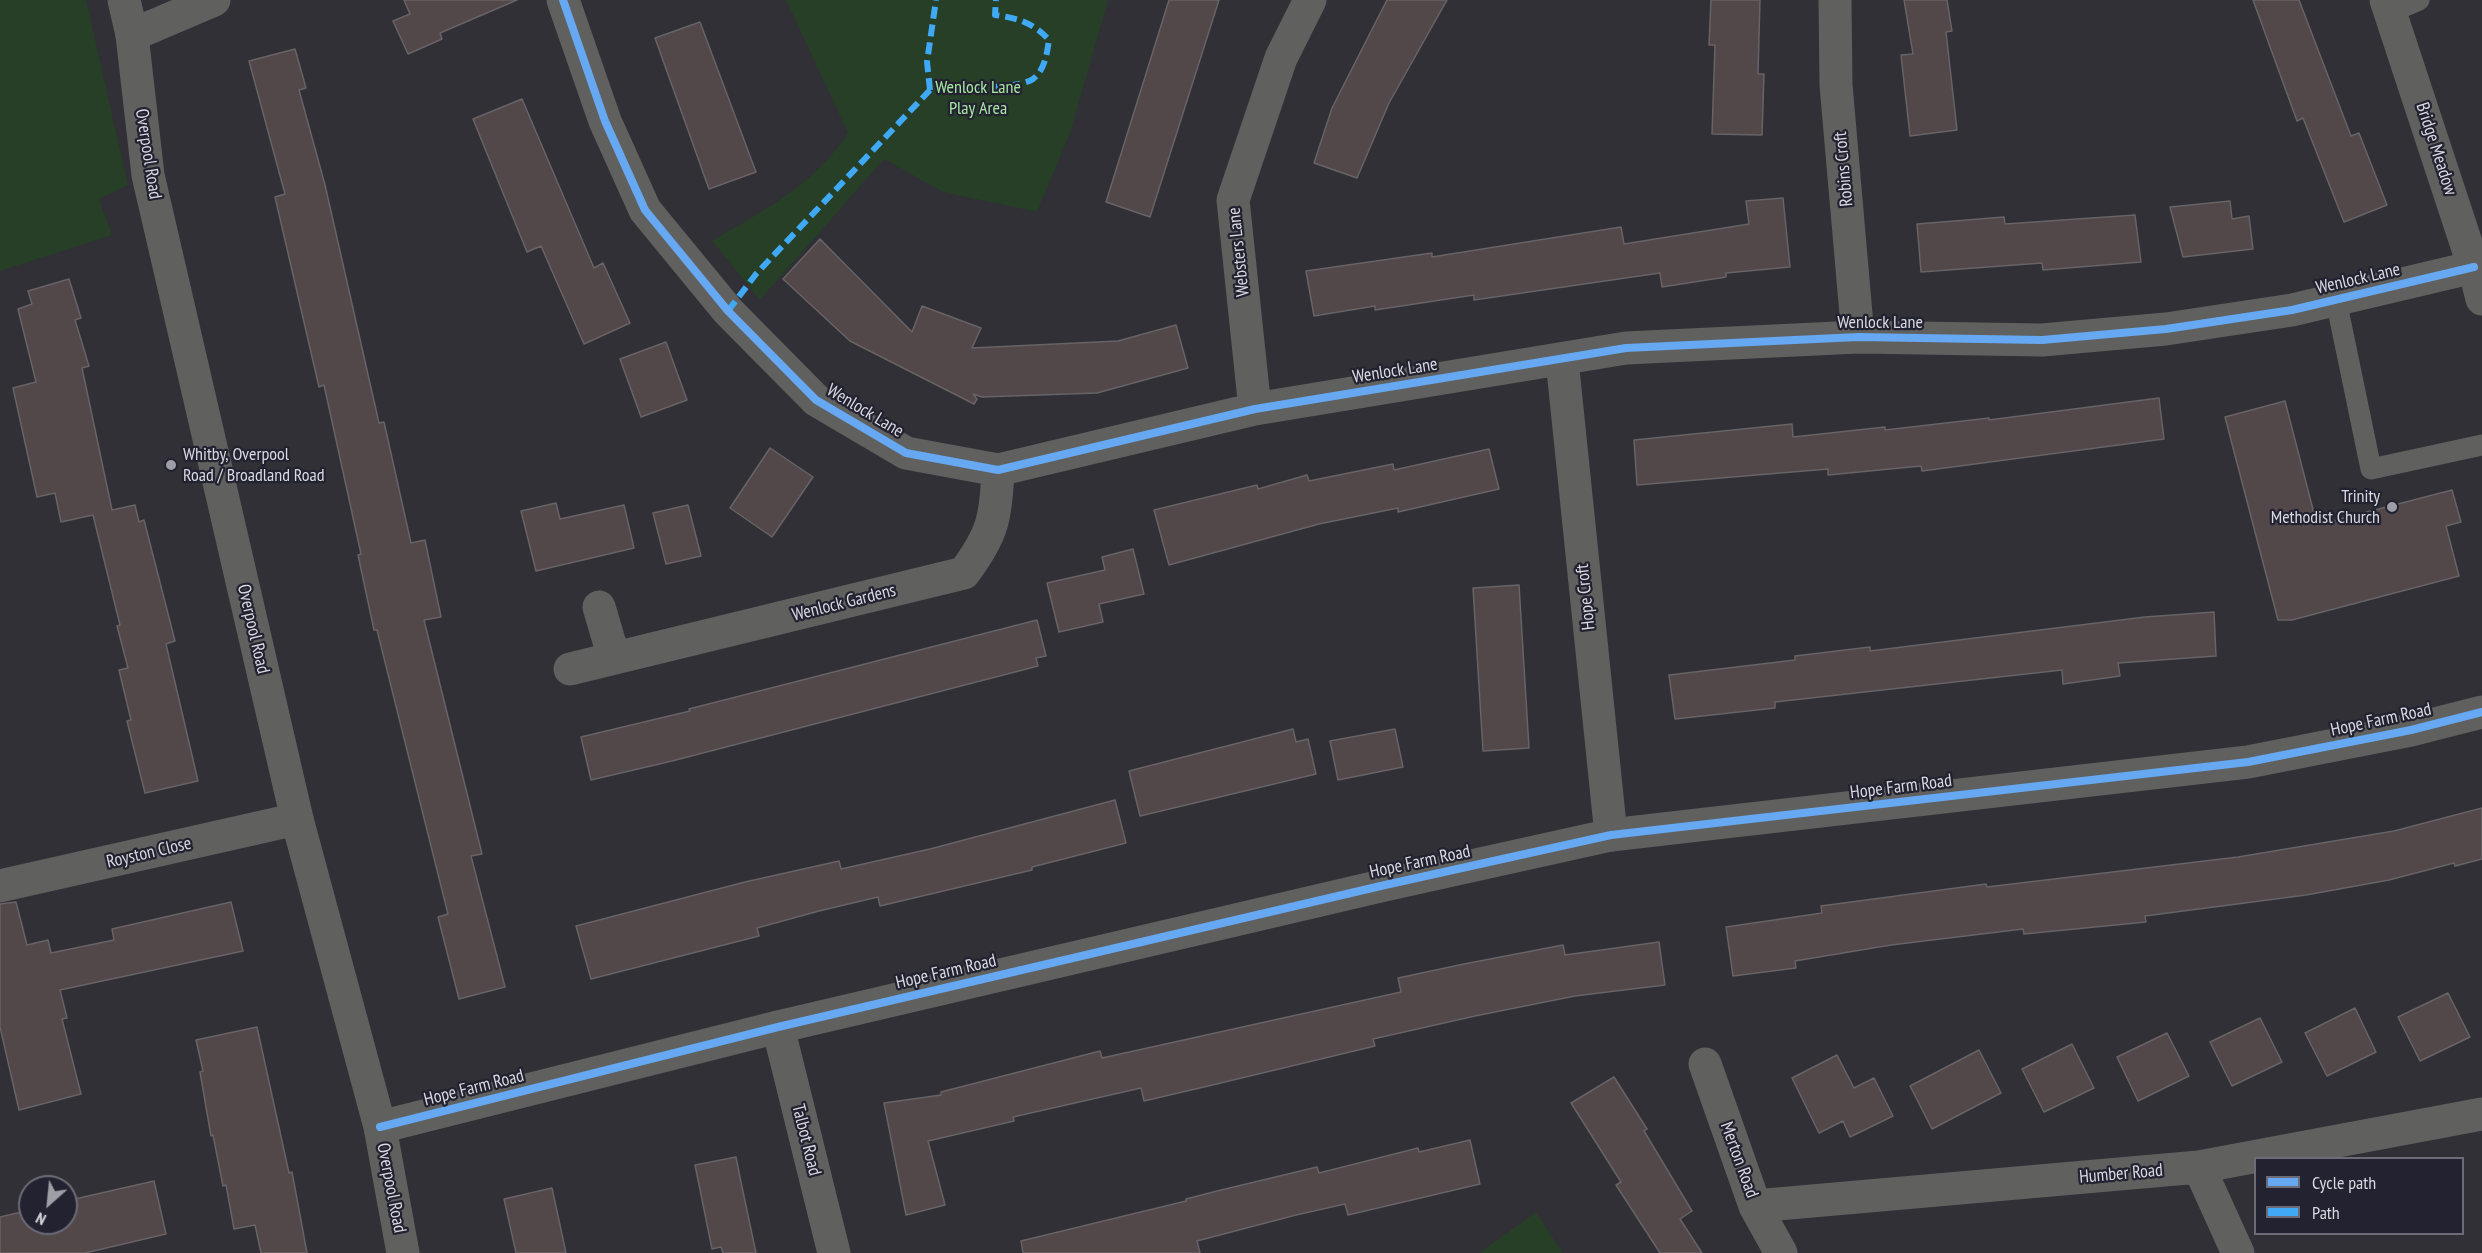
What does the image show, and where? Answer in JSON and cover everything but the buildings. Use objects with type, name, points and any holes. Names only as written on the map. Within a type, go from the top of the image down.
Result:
[{"type":"street","name":"Overpool Road","points":[[124,0],[132,35],[148,175],[297,819],[380,1127],[404,1253]]},
{"type":"street","points":[[132,35],[214,0]]},
{"type":"street","name":"Wenlock Lane","points":[[563,0],[605,121],[645,210],[729,311],[816,400],[846,418],[906,453],[998,470],[1255,409],[1626,348],[1858,337],[2042,340],[2166,329],[2292,310],[2474,267]]},
{"type":"street","name":"Websters Lane","points":[[1255,409],[1233,200],[1281,58],[1310,0]]},
{"type":"street","name":"Robins Croft","points":[[1835,0],[1836,85],[1858,337]]},
{"type":"street","name":"Bridge Meadow","points":[[2399,4],[2482,299]]},
{"type":"street","name":"Hope Croft","points":[[1562,360],[1611,835]]},
{"type":"street","name":"Wenlock Gardens","points":[[570,669],[964,573],[985,545],[997,508],[998,470]]},
{"type":"street","points":[[599,608],[614,658]]},
{"type":"street","name":"Hope Farm Road","points":[[380,1127],[778,1027],[1385,885],[1611,835],[2248,762],[2411,730],[2482,712]]},
{"type":"street","name":"Royston Close","points":[[0,886],[297,819]]},
{"type":"street","name":"Talbot Road","points":[[778,1027],[834,1253]]},
{"type":"street","name":"Merton Road","points":[[1705,1064],[1755,1206],[1781,1253]]},
{"type":"street","name":"Humber Road","points":[[1755,1206],[2199,1167],[2482,1114]]},
{"type":"street","points":[[2199,1167],[2238,1253]]},
{"type":"lane","points":[[2336,300],[2371,469],[2482,445]]},
{"type":"green space","points":[[0,0],[86,0],[128,185],[99,199],[112,235],[0,271]]},
{"type":"green space","name":"Wenlock Lane Play Area","points":[[786,0],[1108,0],[1070,133],[1037,212],[943,192],[884,159],[760,300],[712,241],[769,207],[804,182],[835,151],[848,133]]},
{"type":"green space","points":[[1536,1212],[1563,1253],[1479,1253]]},
{"type":"marked path","points":[[930,90],[927,62],[936,0]]},
{"type":"marked path","points":[[728,311],[756,274],[930,90],[1014,85],[1033,79],[1037,75],[1045,61],[1049,40],[1025,22],[995,15],[996,0]]},
{"type":"cycle path","points":[[563,0],[605,121],[645,210],[728,311],[816,400],[906,453],[998,470],[1255,409],[1626,348],[1858,337],[2042,340],[2166,329],[2292,310],[2474,267]]},
{"type":"cycle path","points":[[380,1127],[778,1027],[1385,885],[1611,835],[2248,762],[2411,730],[2482,712]]},
{"type":"place","name":"Whitby, Overpool Road / Broadland Road","points":[[171,465]]},
{"type":"place","name":"Trinity Methodist Church","points":[[2392,507]]}]
